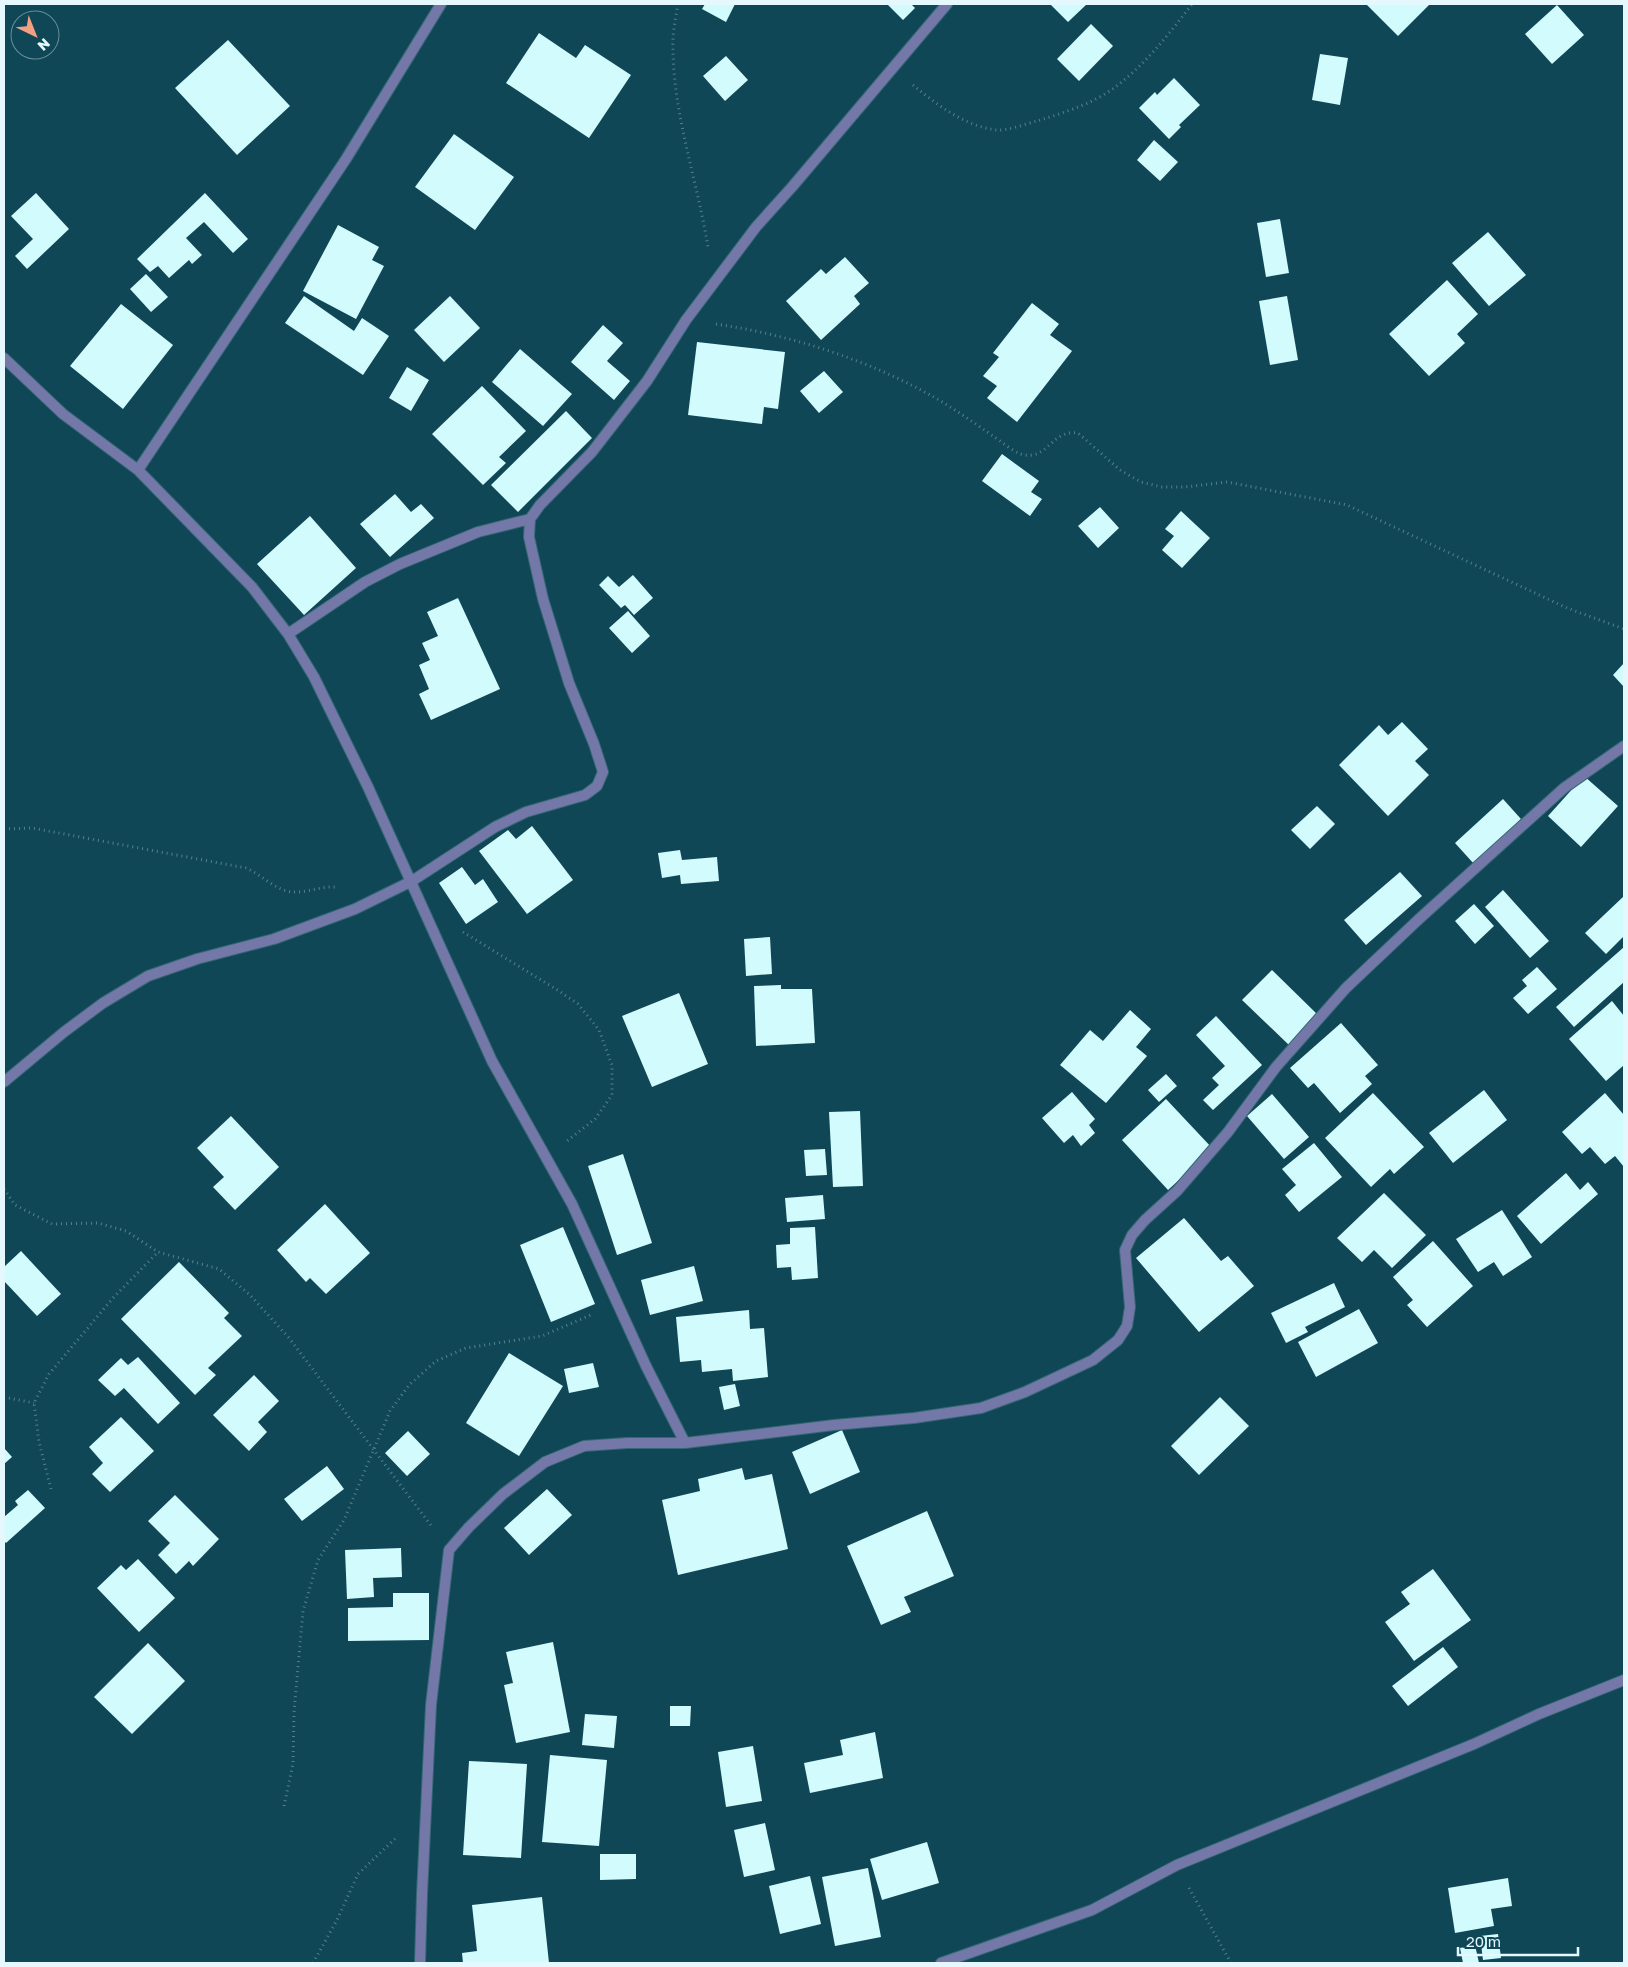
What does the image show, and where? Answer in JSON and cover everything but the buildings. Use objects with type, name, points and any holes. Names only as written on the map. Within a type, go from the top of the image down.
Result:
[{"type":"street","points":[[138,470],[346,159],[441,4]]},
{"type":"street","points":[[4,1082],[102,1003],[148,976],[197,959],[290,934],[330,919],[412,881],[495,827],[526,812],[585,795],[596,786],[603,772],[594,744],[569,683],[543,598],[529,537],[530,519],[540,505],[592,452],[647,381],[686,320],[756,227],[946,4]]},
{"type":"street","points":[[4,358],[64,414],[138,470],[252,587],[288,634],[314,677],[412,881],[424,912],[492,1061],[572,1204],[616,1302],[685,1443]]},
{"type":"street","points":[[288,634],[365,582],[400,564],[478,532],[530,519]]},
{"type":"street","points":[[420,1963],[431,1705],[449,1550],[469,1527],[503,1494],[546,1462],[584,1446],[627,1443],[685,1443],[834,1425],[914,1418],[981,1408],[1025,1392],[1093,1360],[1118,1340],[1126,1326],[1130,1306],[1125,1250],[1132,1235],[1145,1220],[1177,1191],[1228,1132],[1276,1067],[1346,988],[1426,912],[1564,788],[1624,746]]},
{"type":"street","points":[[941,1963],[1092,1910],[1177,1865],[1474,1744],[1539,1714],[1624,1680]]},
{"type":"path","points":[[678,4],[673,41],[675,84],[683,133],[696,186],[714,281]]},
{"type":"path","points":[[892,67],[948,111],[976,126],[998,130],[1055,116],[1086,103],[1114,88],[1148,58],[1192,4]]},
{"type":"path","points":[[686,320],[769,334],[804,344],[892,375],[965,416],[1021,454],[1034,455],[1043,452],[1061,434],[1078,433],[1120,470],[1141,482],[1162,487],[1185,487],[1227,482],[1347,505],[1567,608],[1624,629]]},
{"type":"path","points":[[4,829],[32,828],[246,868],[281,888],[292,892],[304,892],[328,886],[339,887],[372,900]]},
{"type":"path","points":[[424,912],[475,938],[560,990],[578,1004],[599,1030],[612,1065],[612,1095],[595,1119],[570,1139],[544,1154]]},
{"type":"path","points":[[4,1189],[16,1206],[52,1224],[98,1223],[126,1231],[158,1252],[219,1269],[250,1295],[288,1338],[449,1550]]},
{"type":"path","points":[[51,1490],[39,1442],[34,1403],[48,1374],[113,1298],[158,1252]]},
{"type":"path","points":[[284,1806],[293,1764],[294,1703],[303,1611],[318,1560],[344,1520],[390,1411],[409,1385],[436,1361],[466,1348],[542,1336],[616,1302]]},
{"type":"path","points":[[4,1397],[34,1403]]},
{"type":"path","points":[[313,1963],[337,1920],[358,1874],[426,1811]]},
{"type":"path","points":[[1177,1865],[1231,1963]]}]
